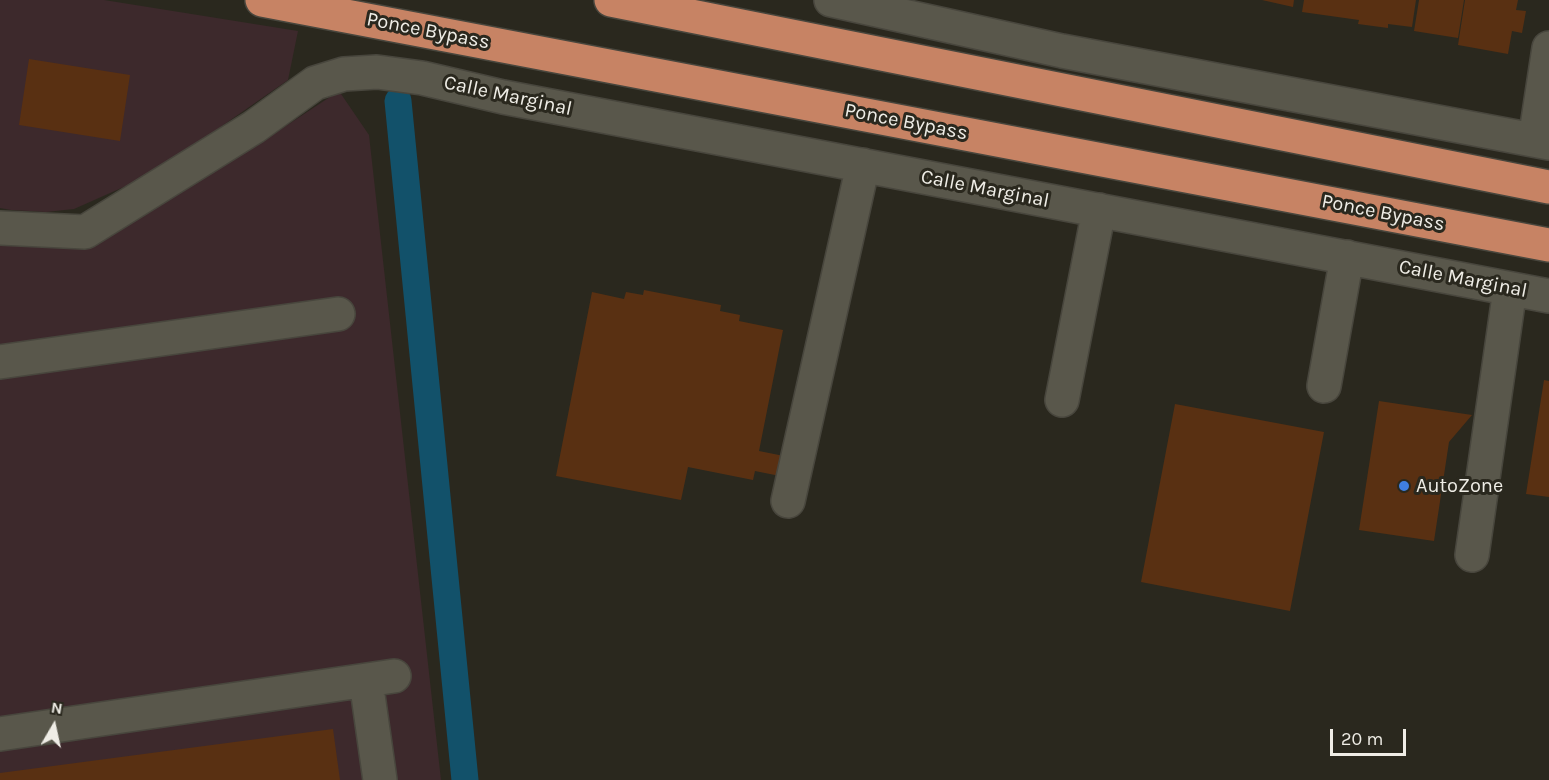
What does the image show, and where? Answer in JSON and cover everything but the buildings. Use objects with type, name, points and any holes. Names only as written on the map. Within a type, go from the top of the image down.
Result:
[{"type":"highway","name":"Ponce Bypass","points":[[262,0],[1549,245]]},
{"type":"highway","points":[[611,0],[1549,187]]},
{"type":"street","points":[[831,0],[1062,51],[1542,142],[1549,48]]},
{"type":"street","name":"Calle Marginal","points":[[0,228],[85,232],[254,128],[315,83],[344,74],[377,72],[422,78],[503,97],[1549,296]]},
{"type":"street","points":[[788,501],[863,165]]},
{"type":"street","points":[[1062,400],[1099,210]]},
{"type":"street","points":[[1324,386],[1347,257]]},
{"type":"street","points":[[1472,555],[1510,289]]},
{"type":"street","points":[[0,362],[338,314]]},
{"type":"street","points":[[0,734],[380,679],[380,780]]},
{"type":"shaded area","points":[[0,0],[104,0],[298,31],[288,80],[153,174],[74,209],[46,212],[11,210],[0,208]]},
{"type":"shaded area","points":[[339,91],[369,135],[441,780],[0,780],[0,243],[180,191],[263,141]]},
{"type":"waterway","points":[[398,101],[465,780]]},
{"type":"place","name":"AutoZone","points":[[1404,486]]}]
